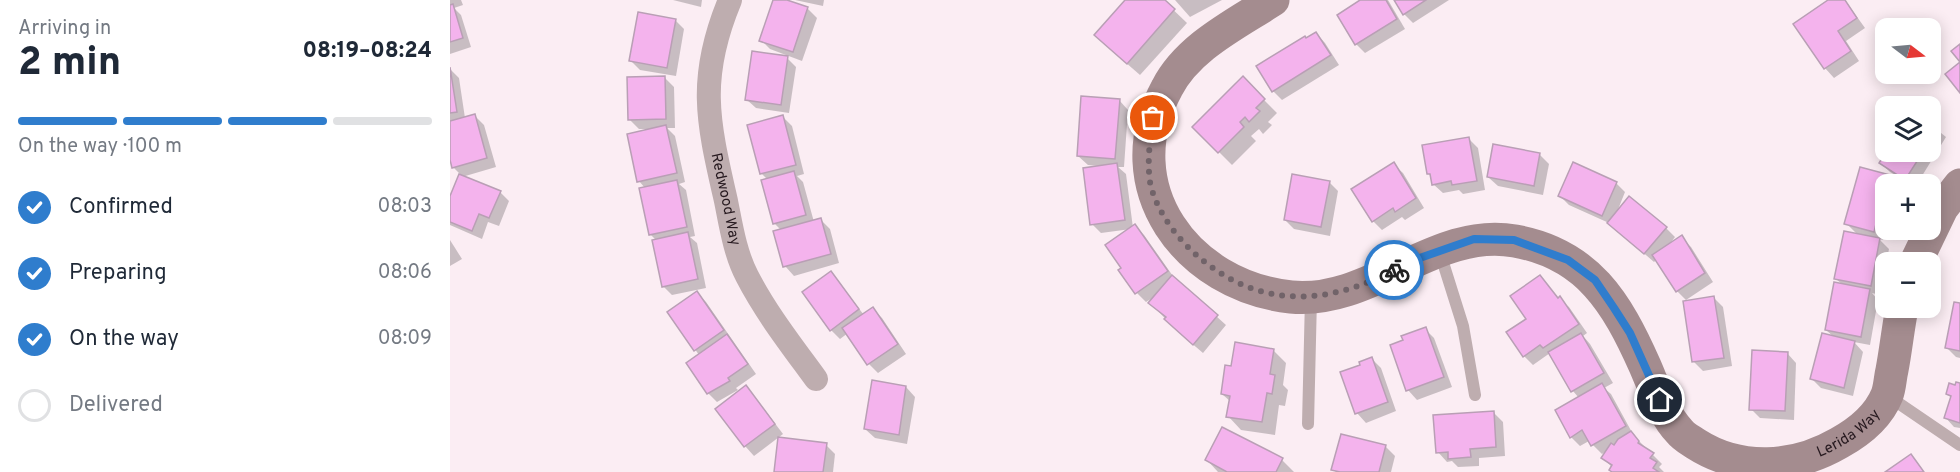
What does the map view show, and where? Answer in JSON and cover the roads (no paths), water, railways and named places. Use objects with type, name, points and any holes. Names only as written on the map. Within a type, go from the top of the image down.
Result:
[{"type":"street","name":"Redwood Way","points":[[730,0],[720,25],[710,63],[708,99],[711,136],[735,241],[746,274],[761,303],[816,379]]},
{"type":"street","name":"Lerida Way","points":[[1273,0],[1220,34],[1192,56],[1168,85],[1153,118],[1148,150],[1150,183],[1163,215],[1183,242],[1208,266],[1235,282],[1265,293],[1311,297],[1353,288],[1414,260],[1474,239],[1514,240],[1568,260],[1595,280],[1630,333],[1665,411],[1682,435],[1706,451],[1727,459],[1770,466],[1798,467],[1858,432],[1873,417],[1887,395],[1900,318]]},
{"type":"street","points":[[1921,252],[1942,208],[1960,185]]},
{"type":"lane","points":[[1440,252],[1463,326],[1475,395]]},
{"type":"lane","points":[[1308,424],[1311,297]]},
{"type":"lane","points":[[1887,395],[1960,445]]}]
